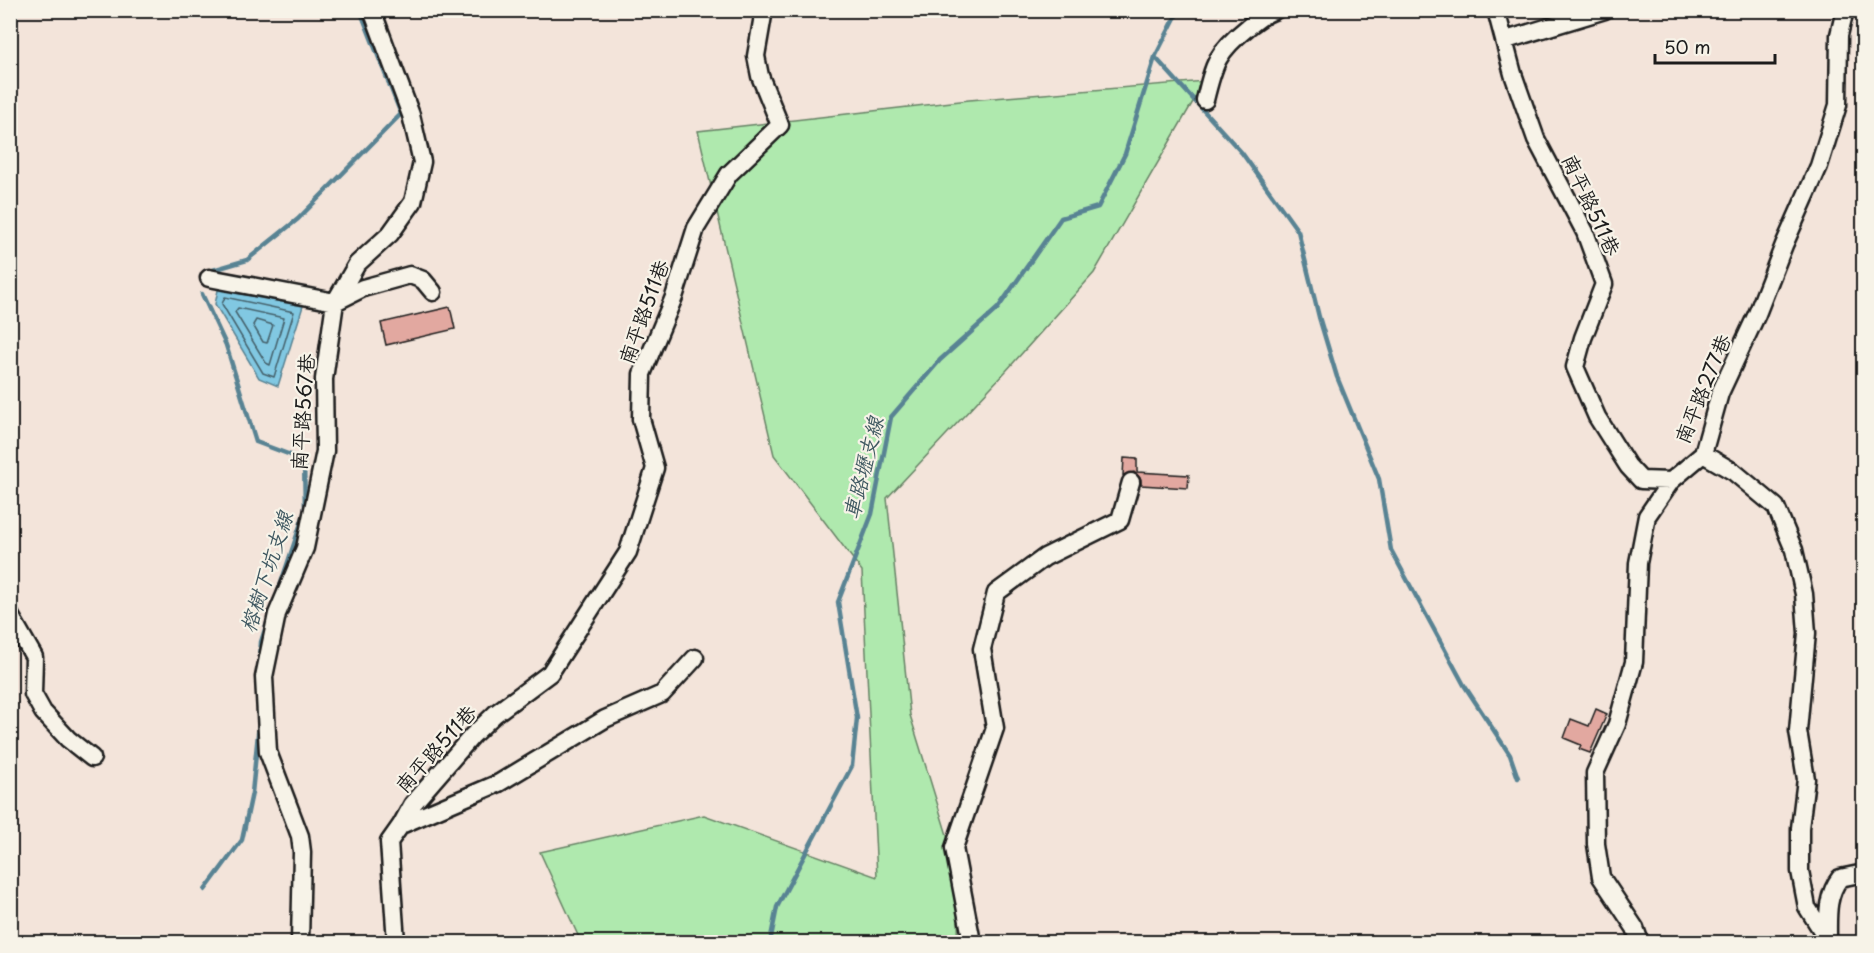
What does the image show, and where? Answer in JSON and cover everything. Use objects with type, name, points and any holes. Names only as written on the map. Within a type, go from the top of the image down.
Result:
[{"type":"lane","name":"南平路567巷","points":[[300,942],[301,844],[268,752],[264,677],[277,614],[305,548],[325,451],[324,379],[335,302],[357,264],[390,234],[413,201],[422,162],[411,116],[372,10]]},
{"type":"lane","name":"南平路511巷","points":[[401,825],[412,805],[472,736],[495,714],[550,673],[628,552],[655,468],[641,419],[642,374],[674,297],[696,228],[729,174],[780,125],[760,76],[756,56],[765,10]]},
{"type":"lane","points":[[1205,100],[1213,69],[1226,45],[1267,13],[1276,10]]},
{"type":"lane","name":"南平路511巷","points":[[1496,10],[1506,40],[1513,74],[1536,139],[1585,232],[1604,284],[1583,338],[1575,367],[1597,417],[1628,465],[1641,480],[1671,481]]},
{"type":"lane","points":[[1506,40],[1605,10]]},
{"type":"lane","name":"南平路277巷","points":[[1640,942],[1635,928],[1601,877],[1596,844],[1595,773],[1617,724],[1634,662],[1638,563],[1647,516],[1671,481],[1703,454],[1720,393],[1757,314],[1819,166],[1838,105],[1839,35],[1845,10]]},
{"type":"lane","points":[[209,278],[335,302],[363,288],[410,275],[423,280],[433,292]]},
{"type":"lane","points":[[1703,454],[1734,472],[1776,507],[1794,550],[1804,594],[1807,633],[1798,731],[1806,779],[1800,828],[1800,871],[1807,908],[1829,941]]},
{"type":"lane","points":[[972,942],[954,848],[995,728],[982,649],[996,593],[1045,557],[1120,520],[1131,482]]},
{"type":"lane","points":[[10,615],[34,657],[33,694],[43,712],[68,739],[92,758]]},
{"type":"lane","points":[[396,942],[389,842],[401,825],[499,783],[605,719],[662,694],[695,658]]},
{"type":"lane","points":[[1829,941],[1828,908],[1833,887],[1840,878],[1863,873]]},
{"type":"green space","points":[[1205,81],[1094,273],[887,498],[910,715],[959,874],[958,942],[581,942],[540,852],[704,815],[877,877],[862,571],[774,455],[698,131],[969,100]]},
{"type":"water","points":[[218,290],[303,306],[278,386],[259,378],[215,304]]},
{"type":"building","points":[[450,307],[455,329],[386,345],[381,323]]},
{"type":"building","points":[[1124,458],[1137,459],[1137,472],[1189,475],[1188,488],[1141,485],[1141,479],[1134,472],[1123,475]]},
{"type":"building","points":[[1596,709],[1607,714],[1590,753],[1579,749],[1581,745],[1564,738],[1571,719],[1589,726]]},
{"type":"waterway","name":"榕樹下坑支線","points":[[213,270],[247,260],[298,219],[401,114],[360,10]]},
{"type":"waterway","name":"車路壢支線","points":[[770,942],[777,907],[852,766],[857,718],[838,602],[872,514],[891,417],[940,360],[998,308],[1061,218],[1098,207],[1125,154],[1155,57],[1179,10]]},
{"type":"waterway","points":[[1155,57],[1242,153],[1298,231],[1319,317],[1337,377],[1379,479],[1391,550],[1464,685],[1510,755],[1518,778]]},
{"type":"waterway","name":"榕樹下坑支線","points":[[202,294],[226,345],[256,442],[304,460],[305,511],[277,595]]},
{"type":"waterway","name":"榕樹下坑支線","points":[[260,658],[261,642],[267,623]]},
{"type":"waterway","name":"榕樹下坑支線","points":[[205,890],[242,840],[252,793],[259,724]]}]
